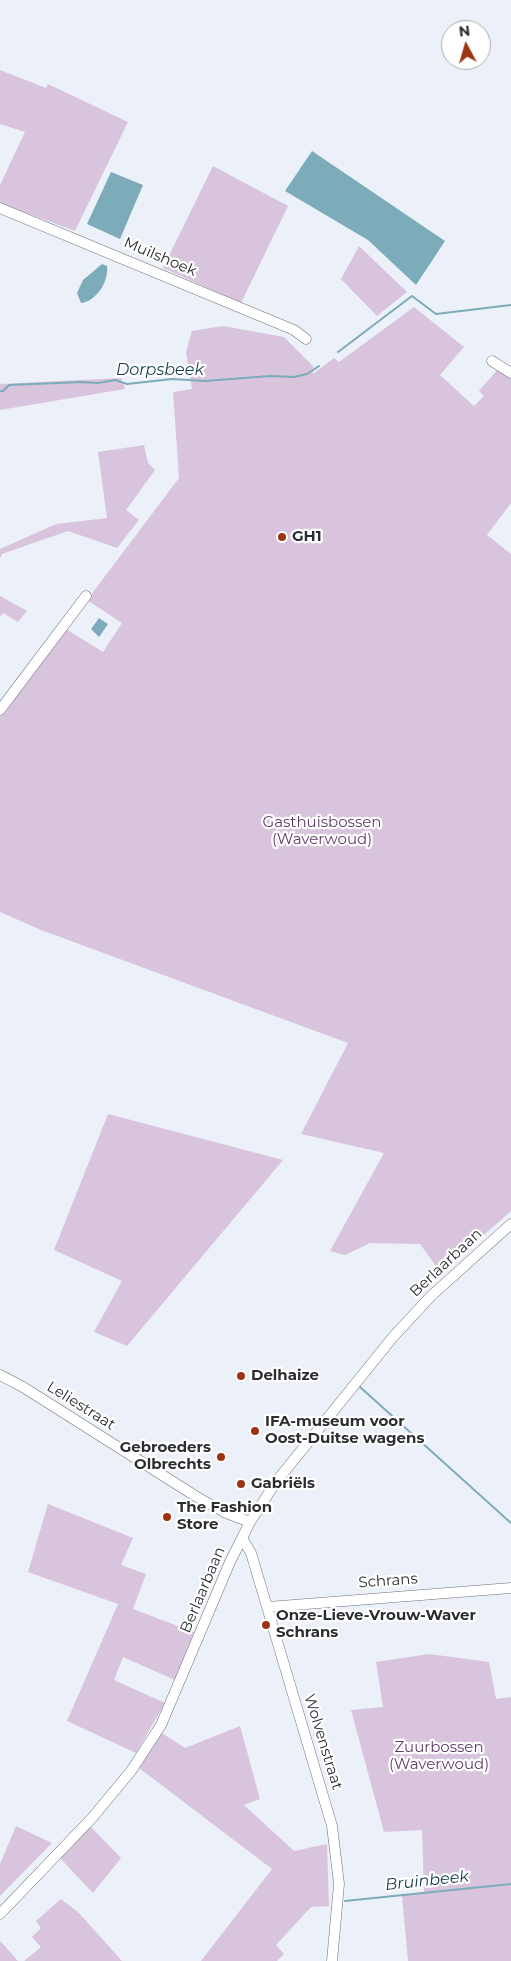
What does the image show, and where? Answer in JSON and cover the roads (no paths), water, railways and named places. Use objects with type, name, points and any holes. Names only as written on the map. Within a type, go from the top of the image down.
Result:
[{"type":"street","name":"Muilshoek","points":[[0,208],[174,279],[294,330],[306,338]]},
{"type":"street","points":[[492,361],[511,373]]},
{"type":"street","points":[[0,710],[86,596]]},
{"type":"street","name":"Berlaarbaan","points":[[0,1914],[92,1818],[132,1771],[161,1725],[250,1522],[292,1460],[393,1337],[431,1296],[511,1224]]},
{"type":"street","name":"Leliestraat","points":[[0,1375],[197,1497],[224,1512],[250,1522]]},
{"type":"street","name":"Wolvenstraat","points":[[242,1538],[251,1552],[332,1826],[339,1884],[332,1961]]},
{"type":"street","name":"Schrans","points":[[268,1607],[511,1588]]},
{"type":"water","points":[[312,151],[445,241],[416,285],[368,240],[285,191]]},
{"type":"water","points":[[111,172],[143,185],[120,239],[87,224]]},
{"type":"water","points":[[102,264],[107,266],[104,284],[97,294],[81,303],[77,293],[83,280]]},
{"type":"water","points":[[99,618],[108,624],[99,637],[91,629]]},
{"type":"waterway","name":"Dorpsbeek","points":[[338,352],[412,296],[436,314],[511,305]]},
{"type":"waterway","name":"Dorpsbeek","points":[[0,391],[3,391],[9,385],[98,383],[115,380],[127,384],[172,379],[205,381],[270,376],[294,377],[307,374],[319,366]]},
{"type":"waterway","name":"Bruinbeek","points":[[360,1387],[511,1523]]},
{"type":"waterway","name":"Bruinbeek","points":[[345,1901],[511,1884]]},
{"type":"place","name":"GH1","points":[[282,537]]},
{"type":"place","name":"Delhaize","points":[[241,1376]]},
{"type":"place","name":"IFA-museum voor Oost-Duitse wagens","points":[[255,1431]]},
{"type":"place","name":"Gebroeders Olbrechts","points":[[221,1457]]},
{"type":"place","name":"Gabriëls","points":[[241,1484]]},
{"type":"place","name":"The Fashion Store","points":[[167,1517]]},
{"type":"place","name":"Onze-Lieve-Vrouw-Waver Schrans","points":[[266,1625]]},
{"type":"park label","name":"Gasthuisbossen (Waverwoud)","points":[[322,832]]},
{"type":"park label","name":"Zuurbossen (Waverwoud)","points":[[439,1756]]}]
